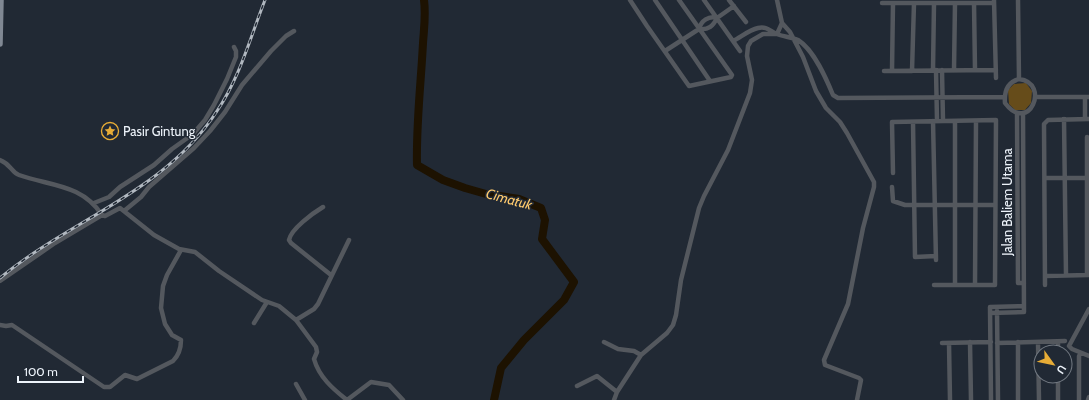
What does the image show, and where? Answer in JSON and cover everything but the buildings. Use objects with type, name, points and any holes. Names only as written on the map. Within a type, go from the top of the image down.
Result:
[{"type":"main road","points":[[0,44],[1,0]]},
{"type":"street","points":[[630,0],[689,86],[731,77],[732,76],[679,0]]},
{"type":"street","points":[[655,0],[710,81]]},
{"type":"street","points":[[704,0],[740,51]]},
{"type":"street","points":[[729,0],[746,22]]},
{"type":"street","points":[[776,0],[782,23],[805,63],[814,87],[821,100],[847,133],[874,182],[848,304],[824,360],[825,365],[860,378],[861,380],[857,400]]},
{"type":"street","points":[[1018,0],[1019,78]]},
{"type":"street","points":[[882,3],[974,3],[994,1],[996,78]]},
{"type":"street","points":[[892,71],[893,3]]},
{"type":"street","points":[[912,70],[914,3]]},
{"type":"street","points":[[913,122],[915,256],[936,258],[935,121],[937,97],[934,3]]},
{"type":"street","points":[[954,70],[955,3]]},
{"type":"street","points":[[974,3],[975,70]]},
{"type":"street","points":[[699,29],[705,30],[709,28],[717,18],[734,6]]},
{"type":"street","points":[[665,51],[699,29],[701,24],[706,19],[713,16],[717,18]]},
{"type":"street","points":[[776,34],[782,23]]},
{"type":"street","points":[[733,41],[750,31],[759,28],[768,28],[776,34]]},
{"type":"street","points":[[124,211],[194,148],[225,112],[242,85],[271,50],[286,36],[294,31]]},
{"type":"street","points":[[614,400],[617,392],[641,356],[667,333],[675,320],[681,280],[699,208],[728,150],[750,93],[752,80],[747,56],[748,45],[753,39],[763,34],[776,34],[799,41],[810,50],[826,78],[832,95],[835,97],[1005,97]]},
{"type":"street","points":[[94,203],[108,197],[120,186],[154,165],[172,149],[193,134],[214,106],[227,79],[236,58],[234,47]]},
{"type":"street","points":[[942,70],[943,121]]},
{"type":"street","points":[[884,71],[996,70]]},
{"type":"street","points":[[1019,78],[1030,83],[1034,89],[1035,97],[1032,108],[1028,112],[1020,114],[1008,106],[1005,102],[1005,97],[1009,85],[1014,80],[1019,78]]},
{"type":"street","points":[[1035,97],[1087,97],[1087,119],[1048,120],[1044,124],[1045,285]]},
{"type":"street","name":"Jalan Baliem Utama","points":[[997,310],[1024,309],[1024,283],[1018,284],[1020,114]]},
{"type":"street","points":[[1064,119],[1066,275]]},
{"type":"street","points":[[893,173],[892,122],[996,120],[995,284],[934,285]]},
{"type":"street","points":[[955,121],[955,285]]},
{"type":"street","points":[[974,285],[976,121]]},
{"type":"street","points":[[1045,276],[1088,275],[1087,137]]},
{"type":"street","points":[[0,160],[8,163],[17,174],[65,187],[85,197],[94,203],[102,215]]},
{"type":"street","points":[[1045,178],[1088,178]]},
{"type":"street","points":[[892,187],[893,201],[905,205],[995,205]]},
{"type":"street","points":[[323,207],[310,215],[293,233],[289,240],[331,276]]},
{"type":"street","points":[[0,280],[49,247],[102,215],[105,216],[119,208],[154,235],[181,250],[195,252],[236,283],[262,300],[277,304],[296,320],[316,347],[314,359],[322,375],[332,388],[347,400],[371,382],[389,385],[403,400]]},
{"type":"street","points":[[296,320],[316,307],[350,240]]},
{"type":"street","points":[[0,325],[12,325],[104,387],[110,387],[125,375],[137,379],[172,361],[178,357],[180,353],[182,340],[172,334],[165,324],[161,308],[164,281],[181,250]]},
{"type":"street","points":[[254,323],[267,302]]},
{"type":"street","points":[[991,400],[990,307],[997,310]]},
{"type":"street","points":[[1089,309],[1069,346],[1072,349],[1089,356]]},
{"type":"street","points":[[990,313],[997,310]]},
{"type":"street","points":[[997,310],[998,400]]},
{"type":"street","points":[[997,343],[1065,341]]},
{"type":"street","points":[[604,342],[618,349],[634,352],[641,356]]},
{"type":"street","points":[[942,342],[991,342]]},
{"type":"street","points":[[949,342],[950,400]]},
{"type":"street","points":[[970,342],[971,400]]},
{"type":"street","points":[[1018,342],[1018,400]]},
{"type":"street","points":[[1038,342],[1039,400]]},
{"type":"street","points":[[1079,356],[1079,400]]},
{"type":"street","points":[[577,386],[597,376],[617,392]]},
{"type":"street","points":[[296,384],[305,400]]},
{"type":"street","points":[[1058,384],[1058,400]]},
{"type":"shaded area","points":[[1026,83],[1032,91],[1031,103],[1025,110],[1015,110],[1009,104],[1008,90],[1014,84]]},
{"type":"waterway","name":"Cimatuk","points":[[424,0],[425,22],[418,119],[417,165],[443,180],[465,188],[486,194],[519,199],[541,208],[545,220],[542,239],[574,282],[564,300],[524,340],[501,368],[494,400]]},
{"type":"railway","points":[[0,278],[57,238],[116,203],[144,184],[171,163],[196,139],[217,111],[232,85],[265,0]]},
{"type":"place","name":"Pasir Gintung","points":[[110,131]]}]
